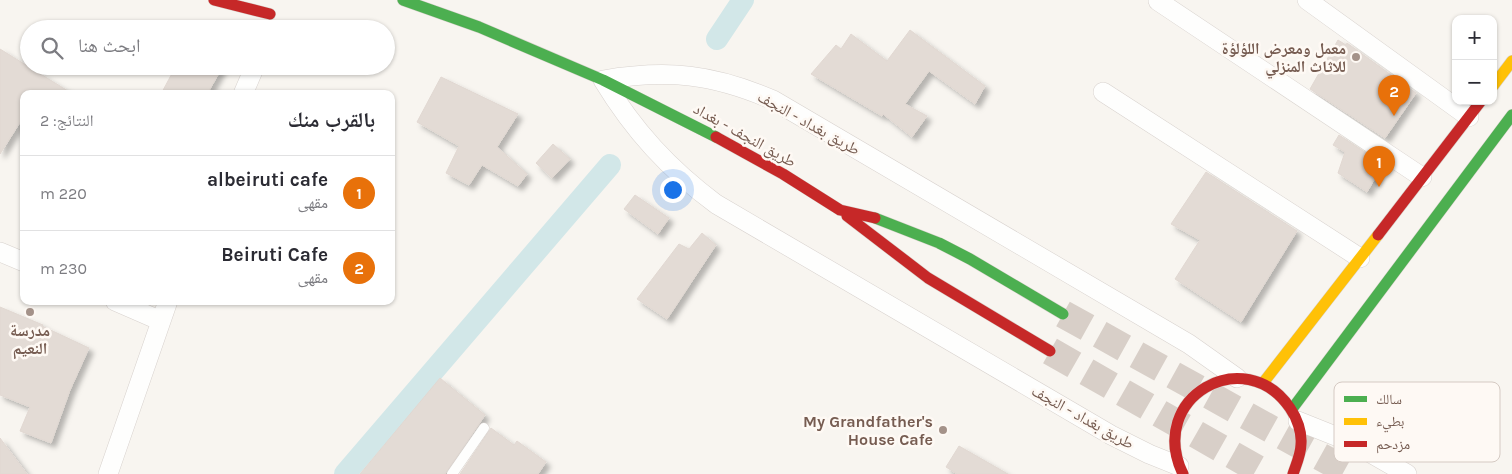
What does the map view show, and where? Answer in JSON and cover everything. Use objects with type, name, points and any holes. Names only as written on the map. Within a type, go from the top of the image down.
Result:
[{"type":"main road","points":[[214,0],[270,14]]},
{"type":"main road","name":"طريق النجف - بغداد","points":[[404,0],[479,27],[603,80],[724,141],[783,174],[840,210],[874,218],[938,243],[970,259],[1063,314]]},
{"type":"main road","points":[[1497,81],[1512,61]]},
{"type":"main road","points":[[1263,383],[1478,105]]},
{"type":"main road","points":[[1295,415],[1512,115]]},
{"type":"main road","points":[[840,210],[928,278],[1050,351]]},
{"type":"main road","points":[[1181,470],[1175,453],[1174,439],[1176,425],[1185,407],[1198,391],[1210,384],[1223,379],[1237,378],[1263,383],[1285,398],[1295,415],[1301,448],[1299,460],[1293,474]]},
{"type":"street","points":[[1306,0],[1469,117]]},
{"type":"street","points":[[1158,1],[1422,177]]},
{"type":"street","points":[[245,90],[251,75]]},
{"type":"street","name":"طريق بغداد - النجف","points":[[1181,470],[1111,435],[716,204],[694,187],[653,148],[634,127],[603,80],[632,75],[690,75],[719,80],[773,100],[1189,344],[1237,378]]},
{"type":"street","points":[[1103,92],[1360,258]]},
{"type":"street","points":[[0,252],[20,260]]},
{"type":"street","points":[[124,305],[161,321]]},
{"type":"street","points":[[108,474],[167,305]]},
{"type":"street","points":[[1295,415],[1334,434]]},
{"type":"street","points":[[1386,462],[1407,474]]},
{"type":"lane","points":[[452,474],[484,428]]},
{"type":"building","points":[[910,30],[985,86],[975,104],[929,71],[905,104],[927,116],[912,137],[883,114],[882,116],[811,74],[836,45],[841,49],[851,34],[887,61]]},
{"type":"building","points":[[1338,40],[1346,45],[1347,43],[1416,93],[1385,138],[1310,89]]},
{"type":"building","points":[[0,49],[20,61],[20,75],[42,75],[67,90],[20,90],[20,122],[0,154]]},
{"type":"building","points":[[171,75],[218,75],[209,90],[163,90]]},
{"type":"building","points":[[441,77],[518,114],[497,147],[527,174],[518,186],[482,165],[469,185],[446,173],[459,146],[417,122]]},
{"type":"building","points":[[1339,135],[1383,164],[1367,192],[1338,173],[1345,152],[1333,145]]},
{"type":"building","points":[[553,144],[570,159],[552,178],[536,163]]},
{"type":"building","points":[[1206,172],[1297,231],[1241,322],[1175,279],[1200,240],[1171,224]]},
{"type":"building","points":[[635,195],[669,218],[658,234],[624,209]]},
{"type":"building","points":[[702,233],[716,245],[667,319],[637,299],[679,244],[689,249]]},
{"type":"building","points":[[0,307],[43,325],[89,348],[70,390],[51,443],[20,431],[30,407],[0,395]]},
{"type":"building","points":[[440,378],[485,415],[445,474],[360,474]]},
{"type":"building","points":[[491,428],[514,445],[517,441],[546,462],[538,474],[460,474]]},
{"type":"building","points":[[0,438],[27,474],[0,474]]},
{"type":"building","points":[[959,446],[1008,474],[957,474],[946,467]]},
{"type":"waterway","points":[[717,39],[743,0]]},
{"type":"waterway","points":[[345,474],[610,165]]},
{"type":"tunnel","points":[[1063,314],[1352,474]]},
{"type":"tunnel","points":[[1050,351],[1266,474]]},
{"type":"traffic: fast","points":[[403,0],[479,27],[603,80],[716,137]]},
{"type":"traffic: fast","points":[[1292,409],[1512,115]]},
{"type":"traffic: fast","points":[[875,218],[939,243],[970,259],[1063,314]]},
{"type":"traffic: slow","points":[[1497,81],[1512,61]]},
{"type":"traffic: slow","points":[[1263,383],[1378,235]]},
{"type":"traffic: jam","points":[[214,0],[270,14]]},
{"type":"traffic: jam","points":[[1378,235],[1478,105]]},
{"type":"traffic: jam","points":[[716,137],[783,174],[840,210],[875,218]]},
{"type":"traffic: jam","points":[[847,216],[928,278],[1050,351]]},
{"type":"traffic: jam","points":[[1183,474],[1175,446],[1178,422],[1189,402],[1206,387],[1227,380],[1249,380],[1271,389],[1290,408],[1295,416],[1301,435],[1300,452],[1293,474]]},
{"type":"place","name":"معمل ومعرض اللؤلؤة للاثاث المنزلي","points":[[1356,57]]},
{"type":"place","name":"Beiruti Cafe","points":[[1394,116]]},
{"type":"place","name":"albeiruti cafe","points":[[1379,187]]},
{"type":"place","name":"مدرسة النعيم","points":[[30,312]]},
{"type":"place","name":"My Grandfather's House Cafe","points":[[943,430]]}]
